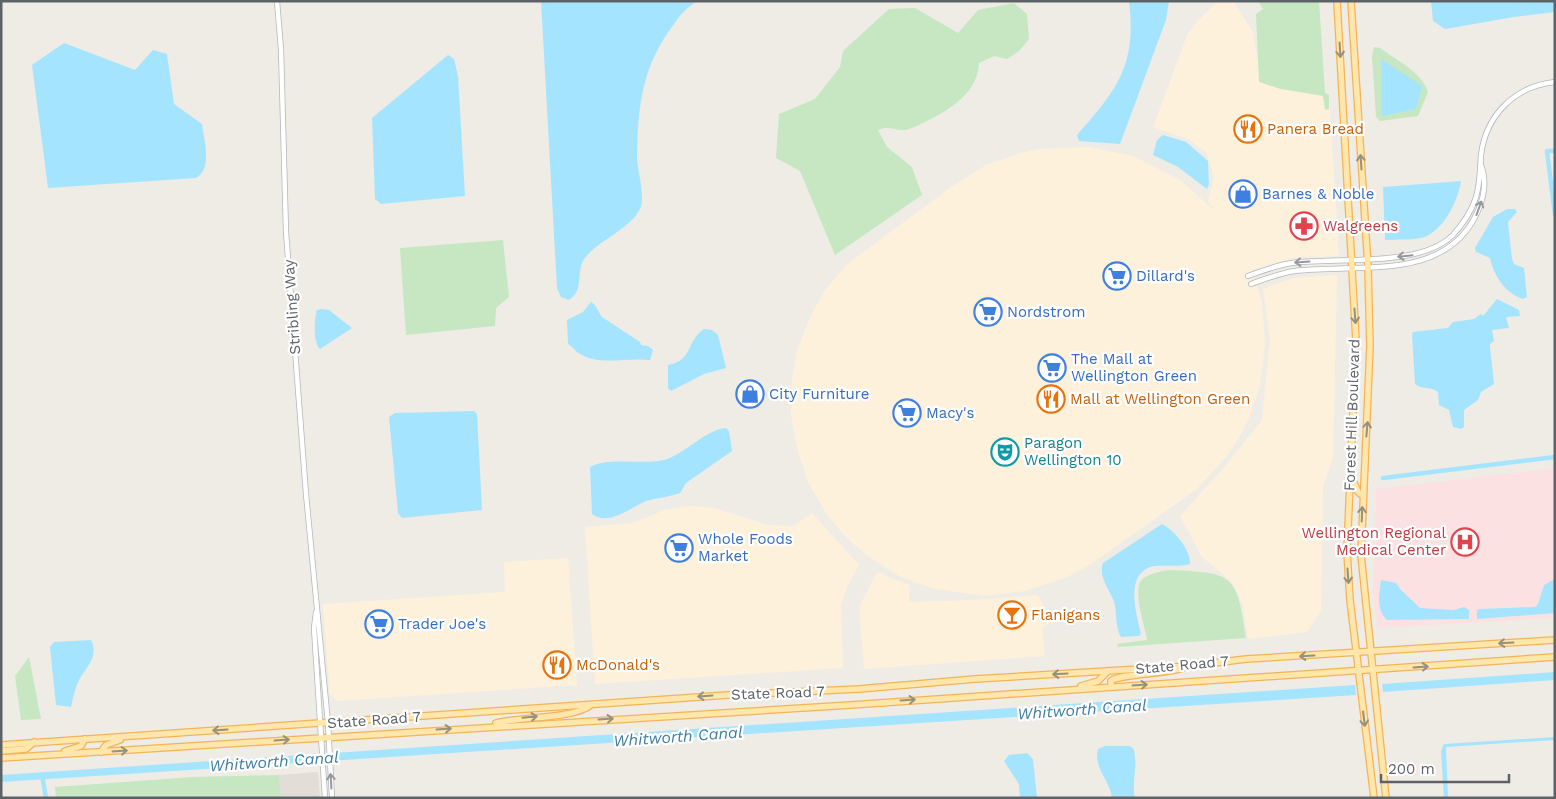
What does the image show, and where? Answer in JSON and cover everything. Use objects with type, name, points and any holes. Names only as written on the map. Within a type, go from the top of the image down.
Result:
[{"type":"main road","name":"Forest Hill Boulevard","points":[[1337,1],[1357,357],[1347,552],[1356,653],[1374,798]]},
{"type":"main road","name":"Forest Hill Boulevard","points":[[1351,1],[1368,267],[1370,384],[1362,495],[1361,555],[1386,798]]},
{"type":"main road","points":[[1351,475],[1358,492],[1362,495]]},
{"type":"main road","name":"State Road 7","points":[[1,745],[593,704],[859,689],[975,678],[1190,666],[1246,659],[1555,640]]},
{"type":"main road","name":"State Road 7","points":[[1,758],[1358,671],[1555,656]]},
{"type":"main road","points":[[1111,687],[1112,681],[1120,676],[1170,673],[1190,666]]},
{"type":"main road","points":[[1064,690],[1092,684],[1108,671]]},
{"type":"main road","points":[[482,727],[523,717],[578,712],[593,704]]},
{"type":"main road","points":[[101,752],[112,741],[136,736]]},
{"type":"main road","points":[[49,755],[77,748],[85,739]]},
{"type":"main road","points":[[1,751],[26,749],[34,742]]},
{"type":"street","name":"Stribling Way","points":[[277,1],[281,49],[286,232],[316,612],[328,723],[332,798]]},
{"type":"street","points":[[1248,276],[1291,263],[1418,254],[1444,243],[1454,234],[1471,210],[1476,199],[1485,136],[1493,119],[1504,105],[1527,88],[1555,82]]},
{"type":"street","points":[[1251,284],[1295,271],[1420,262],[1443,252],[1458,241],[1468,230],[1480,208],[1484,186],[1484,175],[1481,165]]},
{"type":"street","name":"Stribling Way","points":[[316,612],[314,628],[325,798]]},
{"type":"shaded area","name":"The Mall at Wellington Green","points":[[1219,1],[1233,1],[1253,32],[1261,81],[1281,89],[1329,95],[1339,256],[1296,257],[1252,270],[1262,303],[1265,344],[1260,386],[1251,413],[1241,434],[1230,452],[1197,489],[1091,564],[1067,577],[1025,591],[984,596],[931,588],[899,576],[866,555],[847,538],[827,515],[808,482],[797,448],[791,414],[792,381],[797,351],[810,317],[824,292],[846,265],[950,188],[986,165],[1021,153],[1040,149],[1089,147],[1133,156],[1180,180],[1215,211],[1208,202],[1214,177],[1206,152],[1190,140],[1153,127],[1188,33],[1205,13]]},
{"type":"shaded area","points":[[1337,275],[1333,458],[1323,486],[1321,611],[1307,632],[1248,639],[1243,606],[1232,582],[1202,557],[1180,516],[1222,470],[1262,420],[1270,340],[1263,289],[1293,278]]},
{"type":"shaded area","name":"Wellington Regional Medical Center","points":[[1555,468],[1555,618],[1377,628],[1373,595],[1376,489]]},
{"type":"shaded area","points":[[689,506],[715,508],[768,525],[794,526],[812,513],[859,565],[848,585],[841,605],[843,668],[595,684],[585,527],[633,523],[665,510]]},
{"type":"shaded area","points":[[568,558],[577,685],[338,701],[330,695],[323,604],[505,592],[504,562]]},
{"type":"shaded area","points":[[877,572],[909,585],[909,602],[1038,595],[1051,622],[1042,628],[1045,656],[864,669],[859,607]]},
{"type":"shaded area","points":[[318,772],[320,798],[281,798],[279,775]]},
{"type":"green space","points":[[1258,1],[1319,1],[1325,93],[1329,95],[1329,109],[1325,110],[1323,96],[1281,89],[1259,82],[1256,14],[1263,9]]},
{"type":"green space","points":[[1014,3],[1027,14],[1029,39],[1019,51],[1007,59],[994,56],[979,63],[974,83],[968,91],[954,105],[936,116],[907,129],[886,128],[878,130],[887,147],[912,167],[922,195],[835,255],[800,171],[776,158],[779,114],[815,99],[840,67],[843,51],[889,9],[915,8],[958,33],[978,10]]},
{"type":"green space","points":[[1374,47],[1380,48],[1408,67],[1425,85],[1428,92],[1418,116],[1380,121],[1376,117],[1372,56]]},
{"type":"green space","points":[[503,240],[509,297],[496,308],[495,326],[406,335],[400,248]]},
{"type":"green space","points":[[1168,570],[1218,575],[1228,580],[1239,600],[1246,638],[1118,647],[1117,644],[1147,640],[1139,603],[1138,588],[1142,579]]},
{"type":"green space","points":[[29,657],[41,719],[21,720],[15,676]]},
{"type":"green space","points":[[279,775],[281,798],[56,798],[55,787],[193,777]]},
{"type":"water","points":[[541,1],[698,1],[691,5],[676,21],[663,40],[648,71],[641,103],[638,137],[637,162],[642,198],[640,209],[627,224],[586,256],[582,263],[578,288],[569,300],[561,297],[557,288]]},
{"type":"water","points":[[1129,1],[1169,1],[1166,20],[1120,144],[1079,141],[1077,135],[1113,90],[1127,60],[1131,23]]},
{"type":"water","points":[[1431,1],[1555,1],[1555,12],[1445,29],[1433,21]]},
{"type":"water","points":[[64,43],[135,70],[153,50],[167,54],[174,104],[202,124],[206,161],[201,174],[196,178],[48,188],[32,65]]},
{"type":"water","points":[[448,55],[454,59],[458,76],[465,196],[381,204],[375,199],[372,118]]},
{"type":"water","points":[[1381,59],[1422,86],[1416,109],[1382,116]]},
{"type":"water","points":[[1163,135],[1186,142],[1208,161],[1209,184],[1207,189],[1178,167],[1153,155],[1157,140]]},
{"type":"water","points":[[1461,181],[1450,212],[1434,232],[1418,239],[1385,240],[1383,187]]},
{"type":"water","points":[[1507,209],[1515,209],[1517,212],[1508,222],[1512,259],[1514,264],[1524,268],[1527,297],[1523,299],[1511,293],[1501,283],[1494,271],[1490,258],[1476,252],[1475,248],[1493,217]]},
{"type":"water","points":[[1497,299],[1519,310],[1520,316],[1506,317],[1509,328],[1492,330],[1494,341],[1490,344],[1490,347],[1494,384],[1481,392],[1478,400],[1464,410],[1464,427],[1461,429],[1453,427],[1449,410],[1439,405],[1438,392],[1415,384],[1413,332],[1448,328],[1453,322],[1474,319],[1481,314],[1483,316]]},
{"type":"water","points":[[591,302],[602,317],[640,342],[641,345],[648,346],[653,350],[650,360],[612,361],[593,359],[585,357],[568,344],[567,320],[583,312]]},
{"type":"water","points":[[317,310],[329,310],[352,328],[320,349],[315,336],[315,319]]},
{"type":"water","points":[[704,329],[712,330],[718,335],[726,368],[704,374],[671,391],[668,388],[668,365],[676,363],[686,355],[694,339]]},
{"type":"water","points":[[474,411],[477,414],[482,510],[402,518],[398,513],[389,417],[395,413]]},
{"type":"water","points":[[726,428],[729,431],[732,451],[686,483],[680,493],[646,501],[613,517],[599,517],[592,514],[590,467],[607,462],[649,462],[667,459],[703,437]]},
{"type":"water","points":[[1162,524],[1181,541],[1188,553],[1190,564],[1155,566],[1145,569],[1139,576],[1134,594],[1141,633],[1139,636],[1121,637],[1114,601],[1103,578],[1103,563]]},
{"type":"water","points":[[1555,579],[1555,613],[1477,619],[1477,610],[1480,609],[1535,607],[1538,604],[1544,585]]},
{"type":"water","points":[[1381,580],[1396,583],[1420,608],[1454,610],[1464,607],[1469,610],[1469,619],[1387,620],[1380,607]]},
{"type":"water","points":[[91,640],[94,651],[93,656],[79,680],[71,707],[56,705],[50,647],[54,642]]},
{"type":"water","points":[[1555,672],[1555,680],[1383,692],[1382,684]]},
{"type":"water","name":"Whitworth Canal","points":[[1355,685],[1356,695],[1,782],[1,775]]},
{"type":"water","points":[[1555,737],[1555,740],[1446,747],[1448,798],[1444,798],[1441,751],[1444,744]]},
{"type":"water","points":[[1105,746],[1129,746],[1133,748],[1135,754],[1135,798],[1112,798],[1097,756],[1098,749]]},
{"type":"water","points":[[1027,753],[1033,759],[1037,798],[1020,798],[1019,784],[1004,761],[1009,755]]},
{"type":"waterway","points":[[1555,151],[1547,151],[1555,215]]},
{"type":"waterway","points":[[1383,478],[1555,457]]},
{"type":"waterway","points":[[42,775],[46,798]]},
{"type":"place","name":"Panera Bread","points":[[1248,129]]},
{"type":"place","name":"Barnes & Noble","points":[[1243,194]]},
{"type":"place","name":"Walgreens","points":[[1304,226]]},
{"type":"place","name":"Dillard's","points":[[1117,276]]},
{"type":"place","name":"Nordstrom","points":[[988,312]]},
{"type":"place","name":"The Mall at Wellington Green","points":[[1052,368]]},
{"type":"place","name":"City Furniture","points":[[750,394]]},
{"type":"place","name":"Mall at Wellington Green","points":[[1051,399]]},
{"type":"place","name":"Macy's","points":[[907,413]]},
{"type":"place","name":"Paragon Wellington 10","points":[[1005,452]]},
{"type":"place","name":"Wellington Regional Medical Center","points":[[1465,542]]},
{"type":"place","name":"Whole Foods Market","points":[[679,548]]},
{"type":"place","name":"Flanigans","points":[[1012,615]]},
{"type":"place","name":"Trader Joe's","points":[[379,624]]},
{"type":"place","name":"McDonald's","points":[[557,665]]}]
